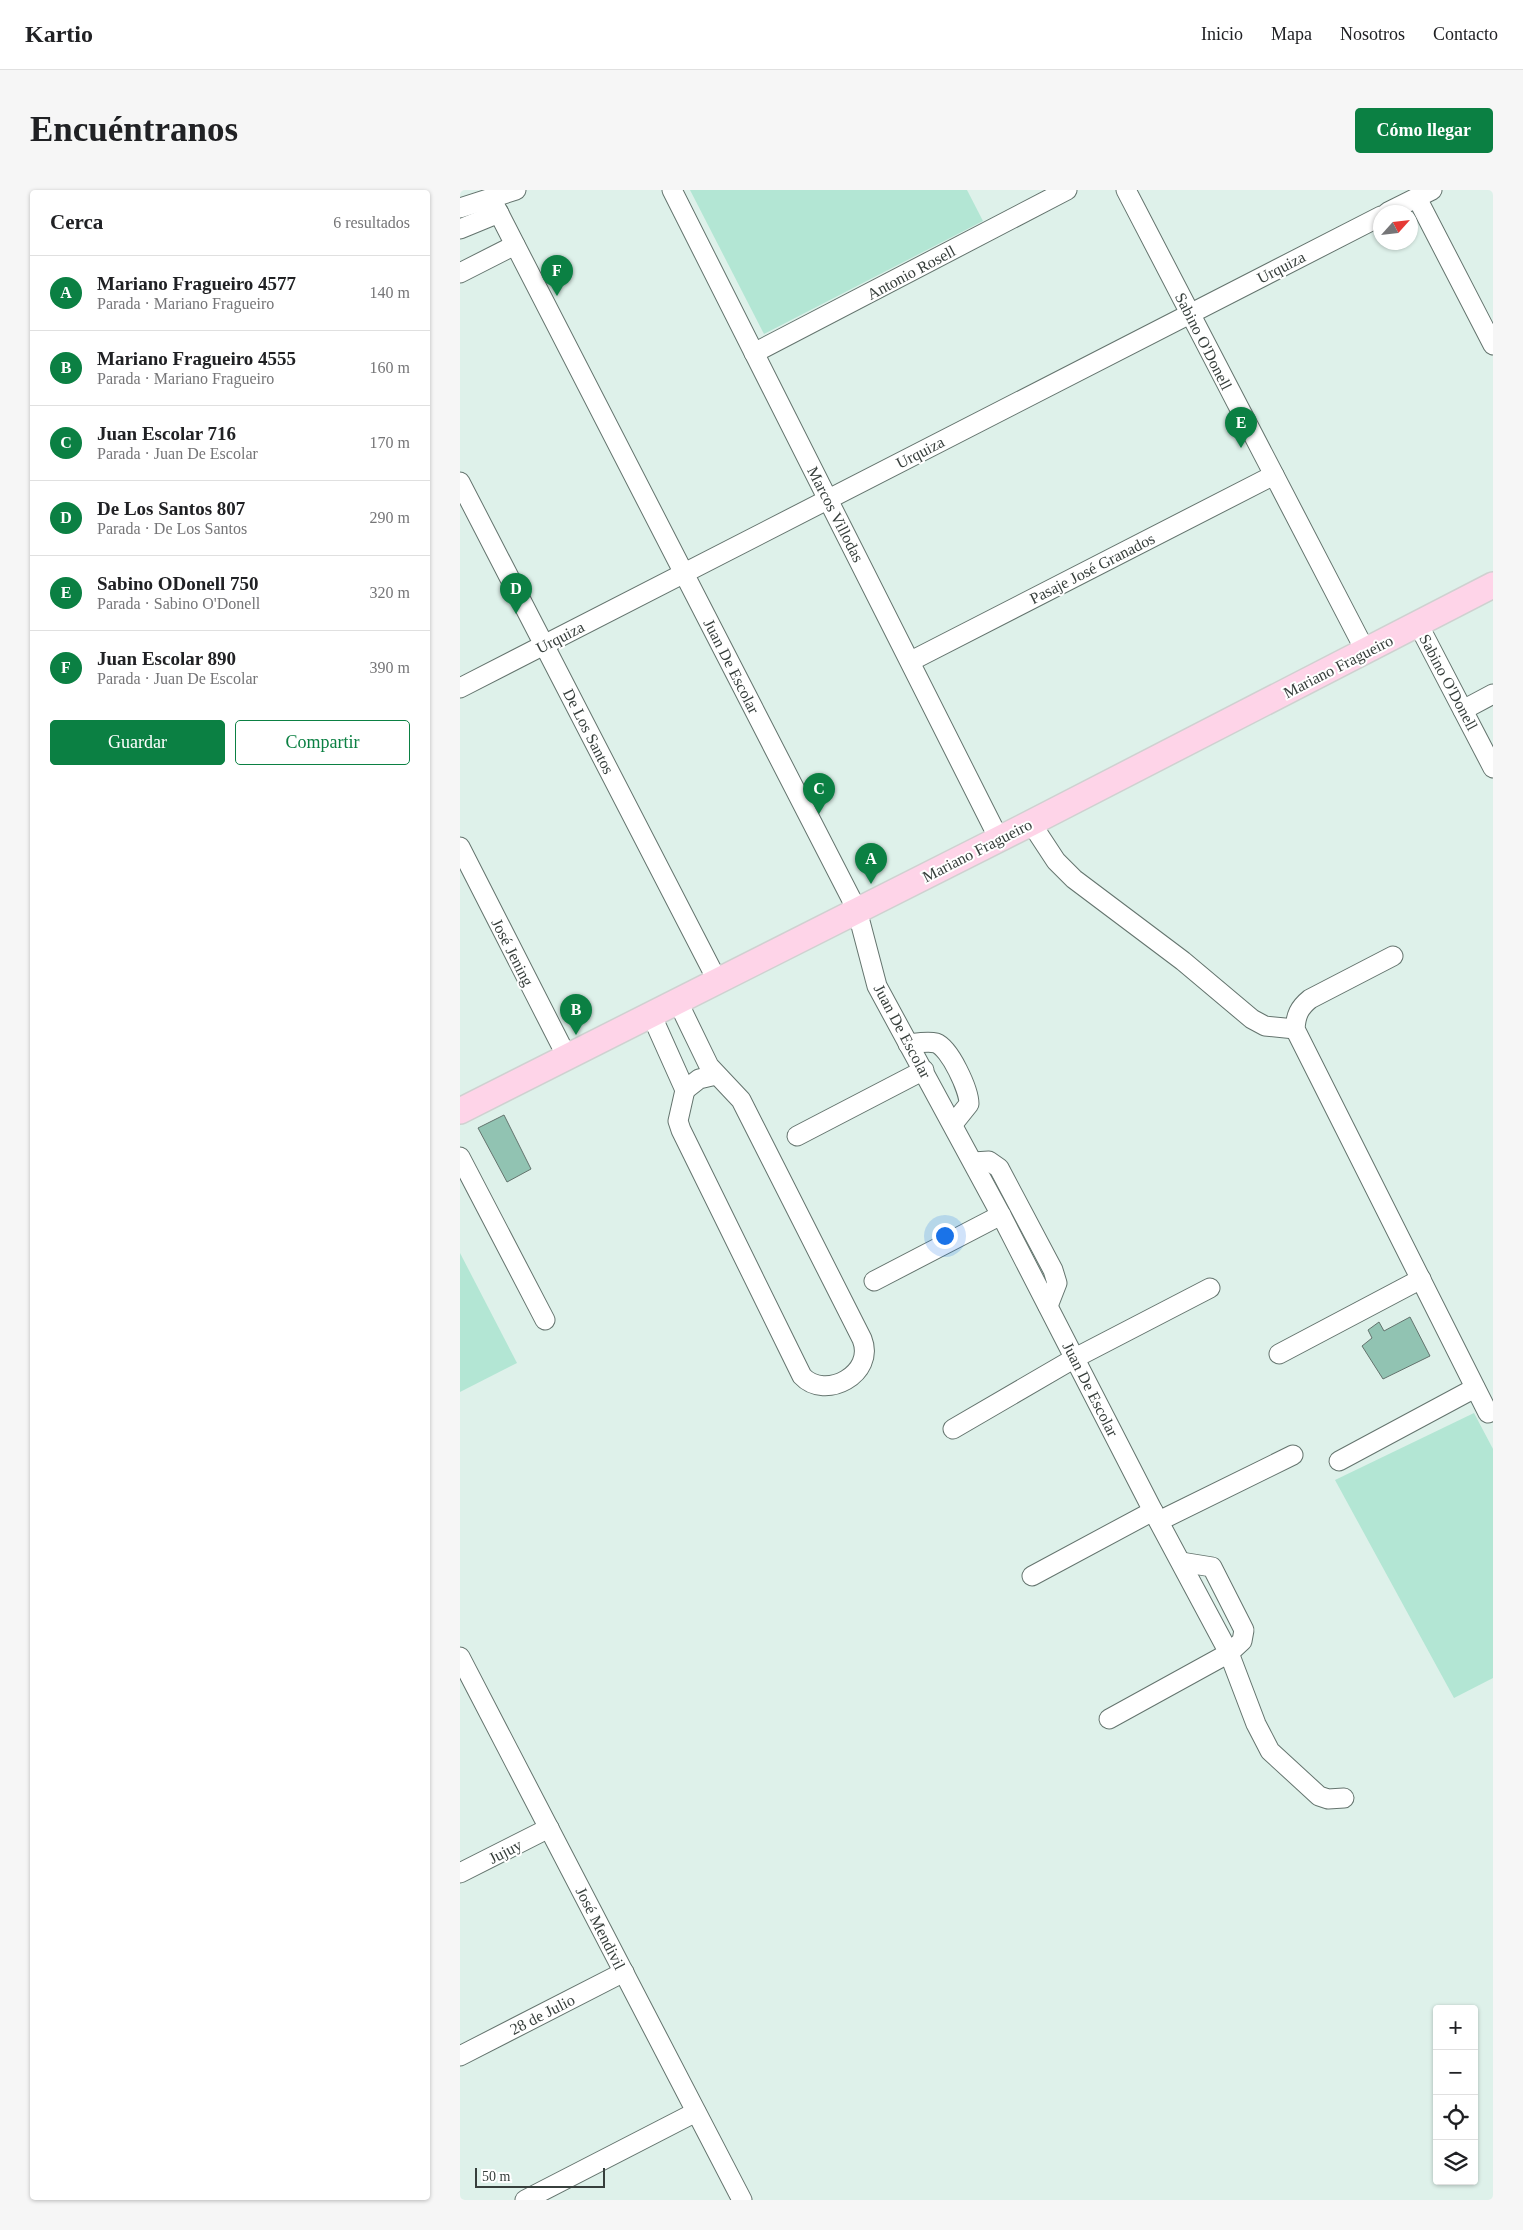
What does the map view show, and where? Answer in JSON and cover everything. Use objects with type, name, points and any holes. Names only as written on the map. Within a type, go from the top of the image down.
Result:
[{"type":"main road","name":"Mariano Fragueiro","points":[[460,1111],[1031,823],[1493,585]]},
{"type":"street","points":[[460,229],[516,190]]},
{"type":"street","name":"Marcos Villodas","points":[[672,190],[911,661],[999,839]]},
{"type":"street","name":"Antonio Rosell","points":[[754,353],[1067,190]]},
{"type":"street","name":"Sabino O'Donell","points":[[1126,190],[1366,652]]},
{"type":"street","points":[[1402,205],[1424,194],[1493,345]]},
{"type":"street","points":[[460,208],[495,206]]},
{"type":"street","name":"Juan De Escolar","points":[[495,206],[857,910],[877,986],[953,1124],[1229,1653],[1256,1724],[1270,1751],[1319,1796],[1328,1799],[1344,1798]]},
{"type":"street","name":"Urquiza","points":[[460,688],[1373,220]]},
{"type":"street","points":[[460,274],[515,245]]},
{"type":"street","name":"Pasaje José Granados","points":[[911,661],[1274,476]]},
{"type":"street","name":"De Los Santos","points":[[460,482],[718,980]]},
{"type":"street","name":"Sabino O'Donell","points":[[1418,624],[1493,768]]},
{"type":"street","points":[[1463,710],[1493,694]]},
{"type":"street","points":[[1031,823],[1056,861],[1074,879],[1183,961],[1252,1019],[1265,1026],[1295,1029]]},
{"type":"street","name":"José Jening","points":[[460,847],[567,1057]]},
{"type":"street","points":[[1393,956],[1310,999],[1300,1008],[1295,1029],[1488,1413]]},
{"type":"street","points":[[651,1014],[685,1090],[678,1121],[681,1130],[802,1376],[808,1383],[818,1386],[834,1384],[848,1379],[860,1368],[865,1358],[866,1349],[862,1339],[741,1100],[709,1066],[677,1000]]},
{"type":"street","points":[[908,1044],[934,1042],[943,1046],[949,1056],[969,1094],[969,1104],[953,1124]]},
{"type":"street","points":[[797,1136],[924,1070]]},
{"type":"street","points":[[685,1090],[700,1079],[716,1075]]},
{"type":"street","points":[[460,1157],[545,1320]]},
{"type":"street","points":[[973,1162],[989,1161],[999,1168],[1053,1270],[1057,1283],[1048,1306]]},
{"type":"street","points":[[874,1281],[1001,1215]]},
{"type":"street","points":[[1279,1354],[1421,1279]]},
{"type":"street","points":[[953,1429],[1075,1358],[1210,1288]]},
{"type":"street","points":[[1339,1461],[1475,1388]]},
{"type":"street","points":[[1032,1576],[1156,1516],[1293,1455]]},
{"type":"street","points":[[1109,1719],[1229,1653],[1242,1641],[1244,1630],[1212,1567],[1181,1562]]},
{"type":"street","name":"José Mendivil","points":[[460,1657],[742,2200]]},
{"type":"street","name":"Jujuy","points":[[460,1873],[549,1828]]},
{"type":"street","name":"28 de Julio","points":[[460,2056],[624,1972]]},
{"type":"street","points":[[525,2200],[696,2112]]},
{"type":"green space","points":[[690,190],[967,190],[983,221],[764,334]]},
{"type":"green space","points":[[460,1253],[517,1363],[460,1392]]},
{"type":"green space","points":[[1474,1413],[1493,1449],[1493,1678],[1454,1698],[1335,1480]]},
{"type":"building","points":[[504,1115],[531,1169],[507,1182],[478,1128]]},
{"type":"building","points":[[1410,1317],[1430,1356],[1383,1379],[1362,1346],[1372,1338],[1368,1330],[1379,1322],[1384,1331]]},
{"type":"place","name":"Juan Escolar 890","points":[[557,296]]},
{"type":"place","name":"Sabino ODonell 750","points":[[1241,448]]},
{"type":"place","name":"De Los Santos 807","points":[[516,614]]},
{"type":"place","name":"Juan Escolar 716","points":[[819,814]]},
{"type":"place","name":"Mariano Fragueiro 4577","points":[[871,884]]},
{"type":"place","name":"Mariano Fragueiro 4555","points":[[576,1035]]}]
